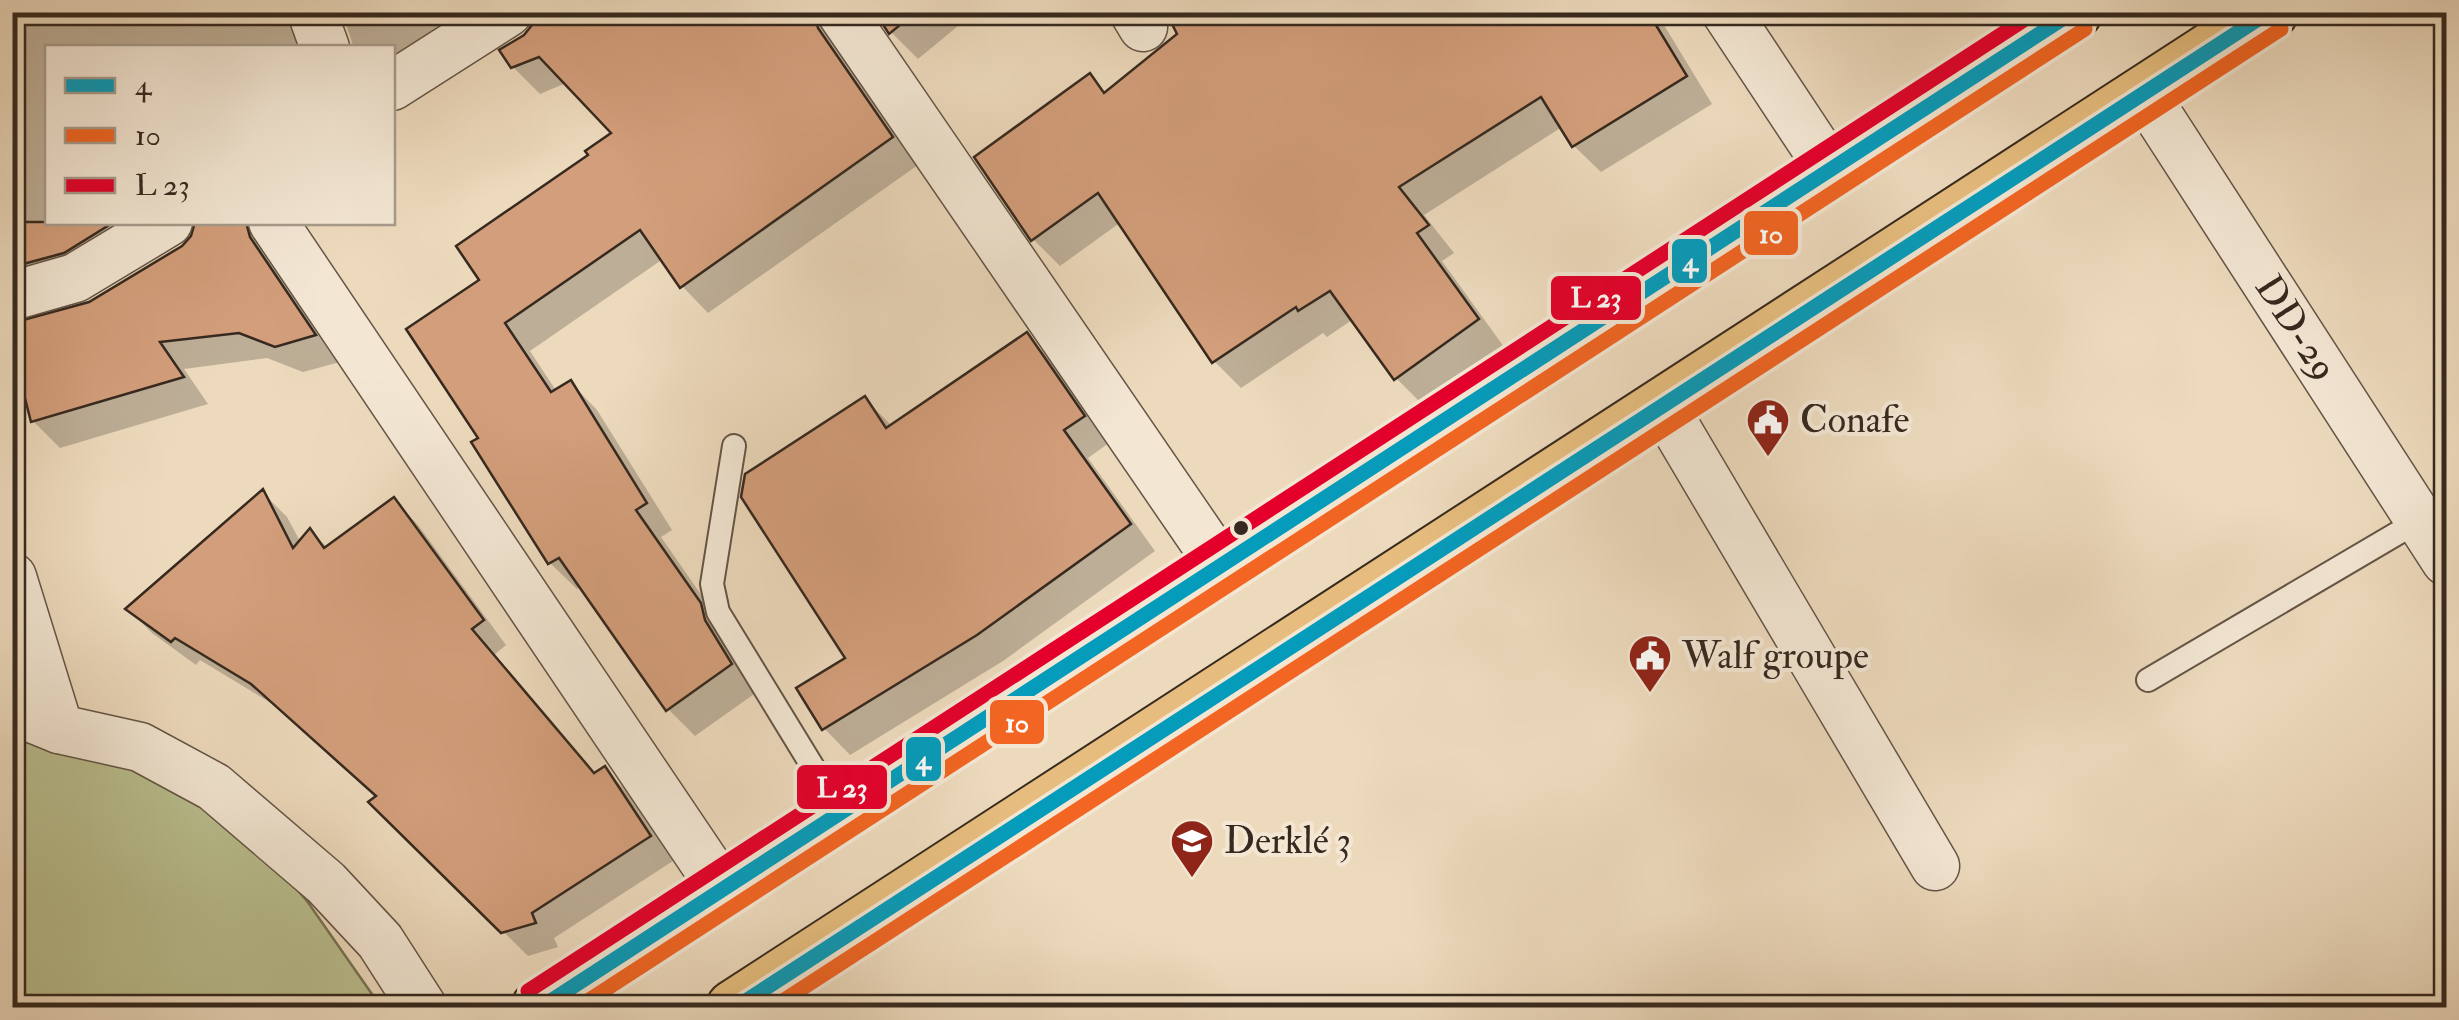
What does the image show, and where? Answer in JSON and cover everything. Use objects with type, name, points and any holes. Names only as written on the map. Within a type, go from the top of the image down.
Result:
[{"type":"main road","points":[[539,1008],[2074,12]]},
{"type":"main road","points":[[734,1008],[2270,12]]},
{"type":"street","points":[[312,12],[324,45]]},
{"type":"street","points":[[395,84],[508,12]]},
{"type":"street","points":[[841,12],[1221,566]]},
{"type":"street","points":[[1726,12],[1830,168]]},
{"type":"street","name":"DD-29","points":[[2145,95],[2446,561]]},
{"type":"street","points":[[12,296],[75,278],[163,225]]},
{"type":"street","points":[[275,225],[723,890]]},
{"type":"street","points":[[1663,406],[1936,866]]},
{"type":"street","points":[[12,577],[59,729]]},
{"type":"street","points":[[12,710],[59,729],[140,746],[214,787],[326,882],[380,942],[422,1008]]},
{"type":"lane","points":[[734,446],[712,584],[718,612],[842,812]]},
{"type":"lane","points":[[2148,680],[2420,520]]},
{"type":"green space","points":[[77,741],[127,749],[260,847],[307,901],[381,1007],[13,1007],[12,743]]},
{"type":"building","points":[[535,12],[814,12],[818,28],[893,137],[680,288],[640,230],[505,323],[551,392],[571,380],[647,503],[636,510],[701,603],[705,620],[732,664],[666,711],[559,558],[548,564],[471,442],[478,438],[406,329],[479,280],[456,246],[588,155],[585,151],[611,133],[539,57],[511,68],[499,50],[524,35]]},
{"type":"building","points":[[875,12],[916,12],[889,34]]},
{"type":"building","points":[[1166,12],[1648,12],[1687,76],[1572,147],[1541,97],[1399,187],[1429,225],[1417,233],[1479,319],[1394,380],[1330,291],[1298,311],[1296,307],[1212,363],[1098,193],[1031,241],[974,157],[1090,73],[1104,93],[1177,34]]},
{"type":"building","points":[[12,222],[109,225],[64,253],[12,267]]},
{"type":"building","points":[[194,225],[247,225],[250,237],[316,335],[275,347],[239,333],[160,342],[184,377],[31,422],[12,347],[12,323],[89,302],[182,246]]},
{"type":"building","points":[[1027,332],[1085,416],[1064,430],[1131,524],[977,635],[822,730],[796,688],[845,658],[741,497],[745,474],[865,396],[886,428]]},
{"type":"building","points":[[263,489],[293,548],[310,528],[324,548],[394,497],[484,620],[472,629],[594,773],[605,766],[651,836],[532,913],[536,923],[501,933],[368,802],[376,796],[251,684],[175,638],[171,642],[125,609]]},
{"type":"transit line","points":[[528,991],[2036,12]]},
{"type":"transit line","name":"4","points":[[540,1008],[2073,12]]},
{"type":"transit line","name":"4","points":[[735,1008],[2269,12]]},
{"type":"transit line","name":"10","points":[[577,1008],[2085,29]]},
{"type":"transit line","name":"10","points":[[772,1008],[2281,29]]},
{"type":"place","name":"Conafe","points":[[1768,458]]},
{"type":"place","name":"Walf groupe","points":[[1650,694]]},
{"type":"place","name":"Derklé 3","points":[[1192,879]]}]
